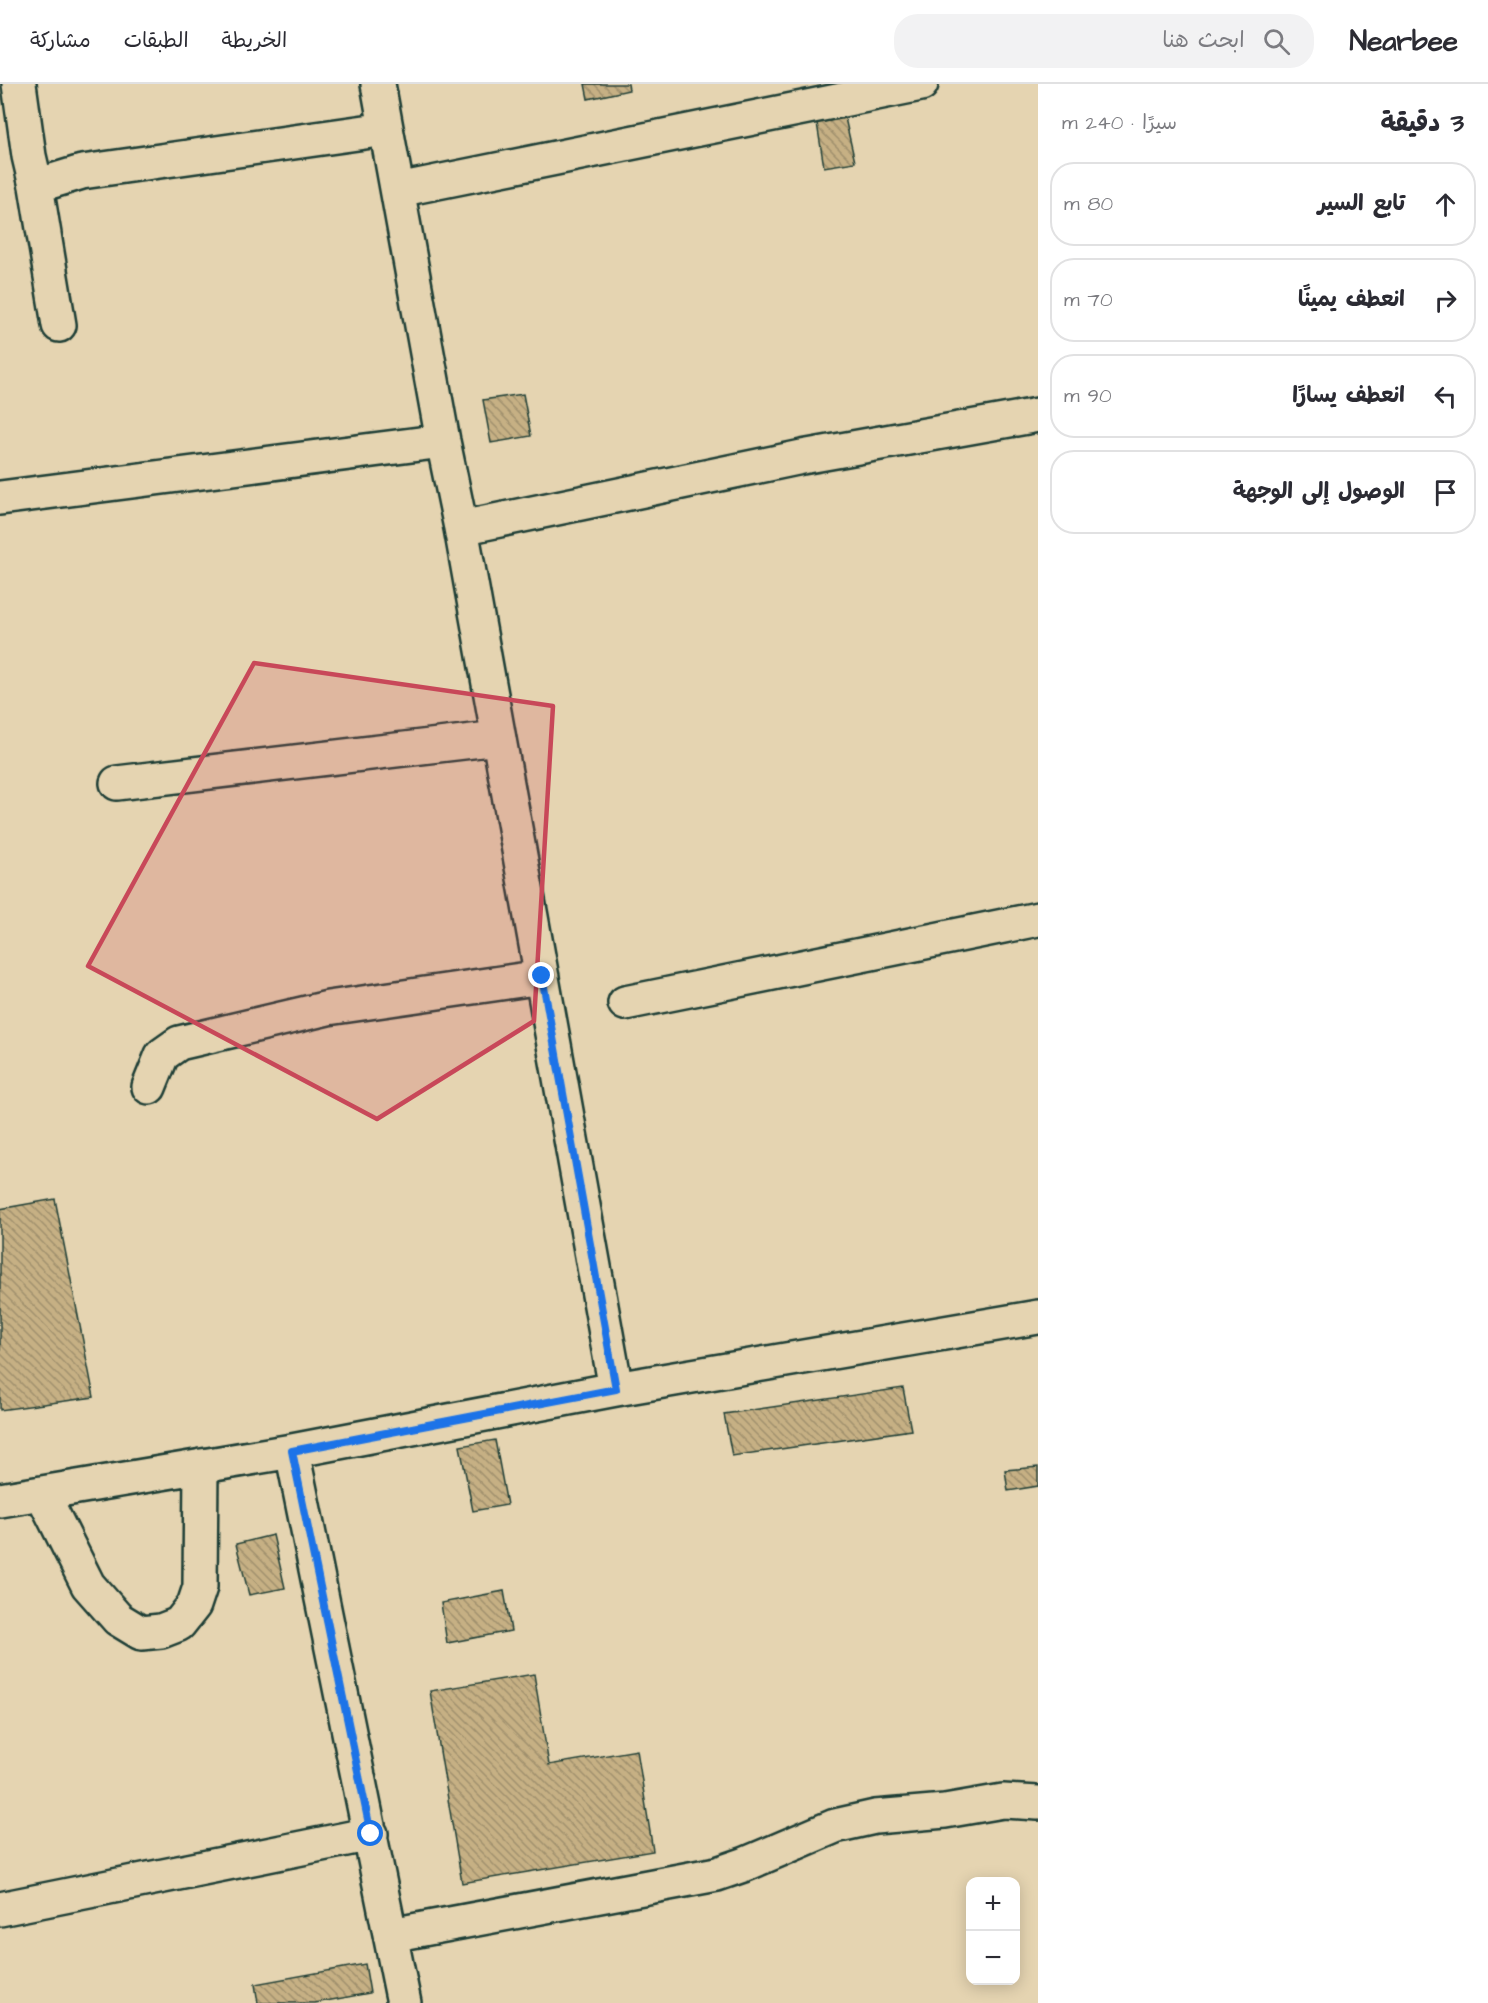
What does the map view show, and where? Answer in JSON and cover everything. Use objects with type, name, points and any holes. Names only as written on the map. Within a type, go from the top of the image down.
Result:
[{"type":"street","points":[[19,84],[29,156],[59,325]]},
{"type":"street","points":[[378,84],[461,528],[616,1389]]},
{"type":"street","points":[[398,190],[921,84]]},
{"type":"street","points":[[36,186],[82,172],[386,129]]},
{"type":"street","points":[[461,528],[802,457],[1038,415]]},
{"type":"street","points":[[0,498],[443,441]]},
{"type":"street","points":[[117,783],[498,738]]},
{"type":"street","points":[[625,1003],[1038,919]]},
{"type":"street","points":[[149,1087],[162,1055],[179,1043],[328,1008],[542,976]]},
{"type":"street","points":[[0,1500],[292,1451],[616,1389],[1037,1322]]},
{"type":"street","points":[[292,1451],[404,2003]]},
{"type":"street","points":[[42,1493],[88,1584],[118,1619],[141,1633],[161,1631],[179,1624],[194,1605],[200,1587],[201,1466]]},
{"type":"street","points":[[391,1935],[717,1874],[835,1827],[875,1817],[945,1811],[1003,1801],[1038,1803]]},
{"type":"street","points":[[0,1909],[371,1834]]},
{"type":"highlighted area","points":[[254,663],[553,706],[534,1021],[377,1119],[88,966]]},
{"type":"building","points":[[585,84],[628,84],[629,90],[588,99]]},
{"type":"building","points":[[845,118],[855,162],[824,167],[817,123]]},
{"type":"building","points":[[523,394],[531,436],[491,443],[483,400]]},
{"type":"building","points":[[55,1199],[94,1397],[0,1410],[0,1209]]},
{"type":"building","points":[[903,1388],[911,1430],[732,1456],[724,1414]]},
{"type":"building","points":[[495,1440],[507,1505],[473,1511],[460,1446]]},
{"type":"building","points":[[1038,1467],[1038,1486],[1008,1491],[1005,1470]]},
{"type":"building","points":[[273,1535],[285,1588],[249,1595],[236,1544]]},
{"type":"building","points":[[504,1591],[511,1631],[447,1643],[441,1603]]},
{"type":"building","points":[[534,1674],[549,1765],[637,1750],[653,1851],[462,1883],[430,1691]]},
{"type":"building","points":[[365,1964],[370,1993],[315,2003],[258,2003],[255,1984]]},
{"type":"route","points":[[371,1834],[292,1451],[616,1389],[542,976]]}]
